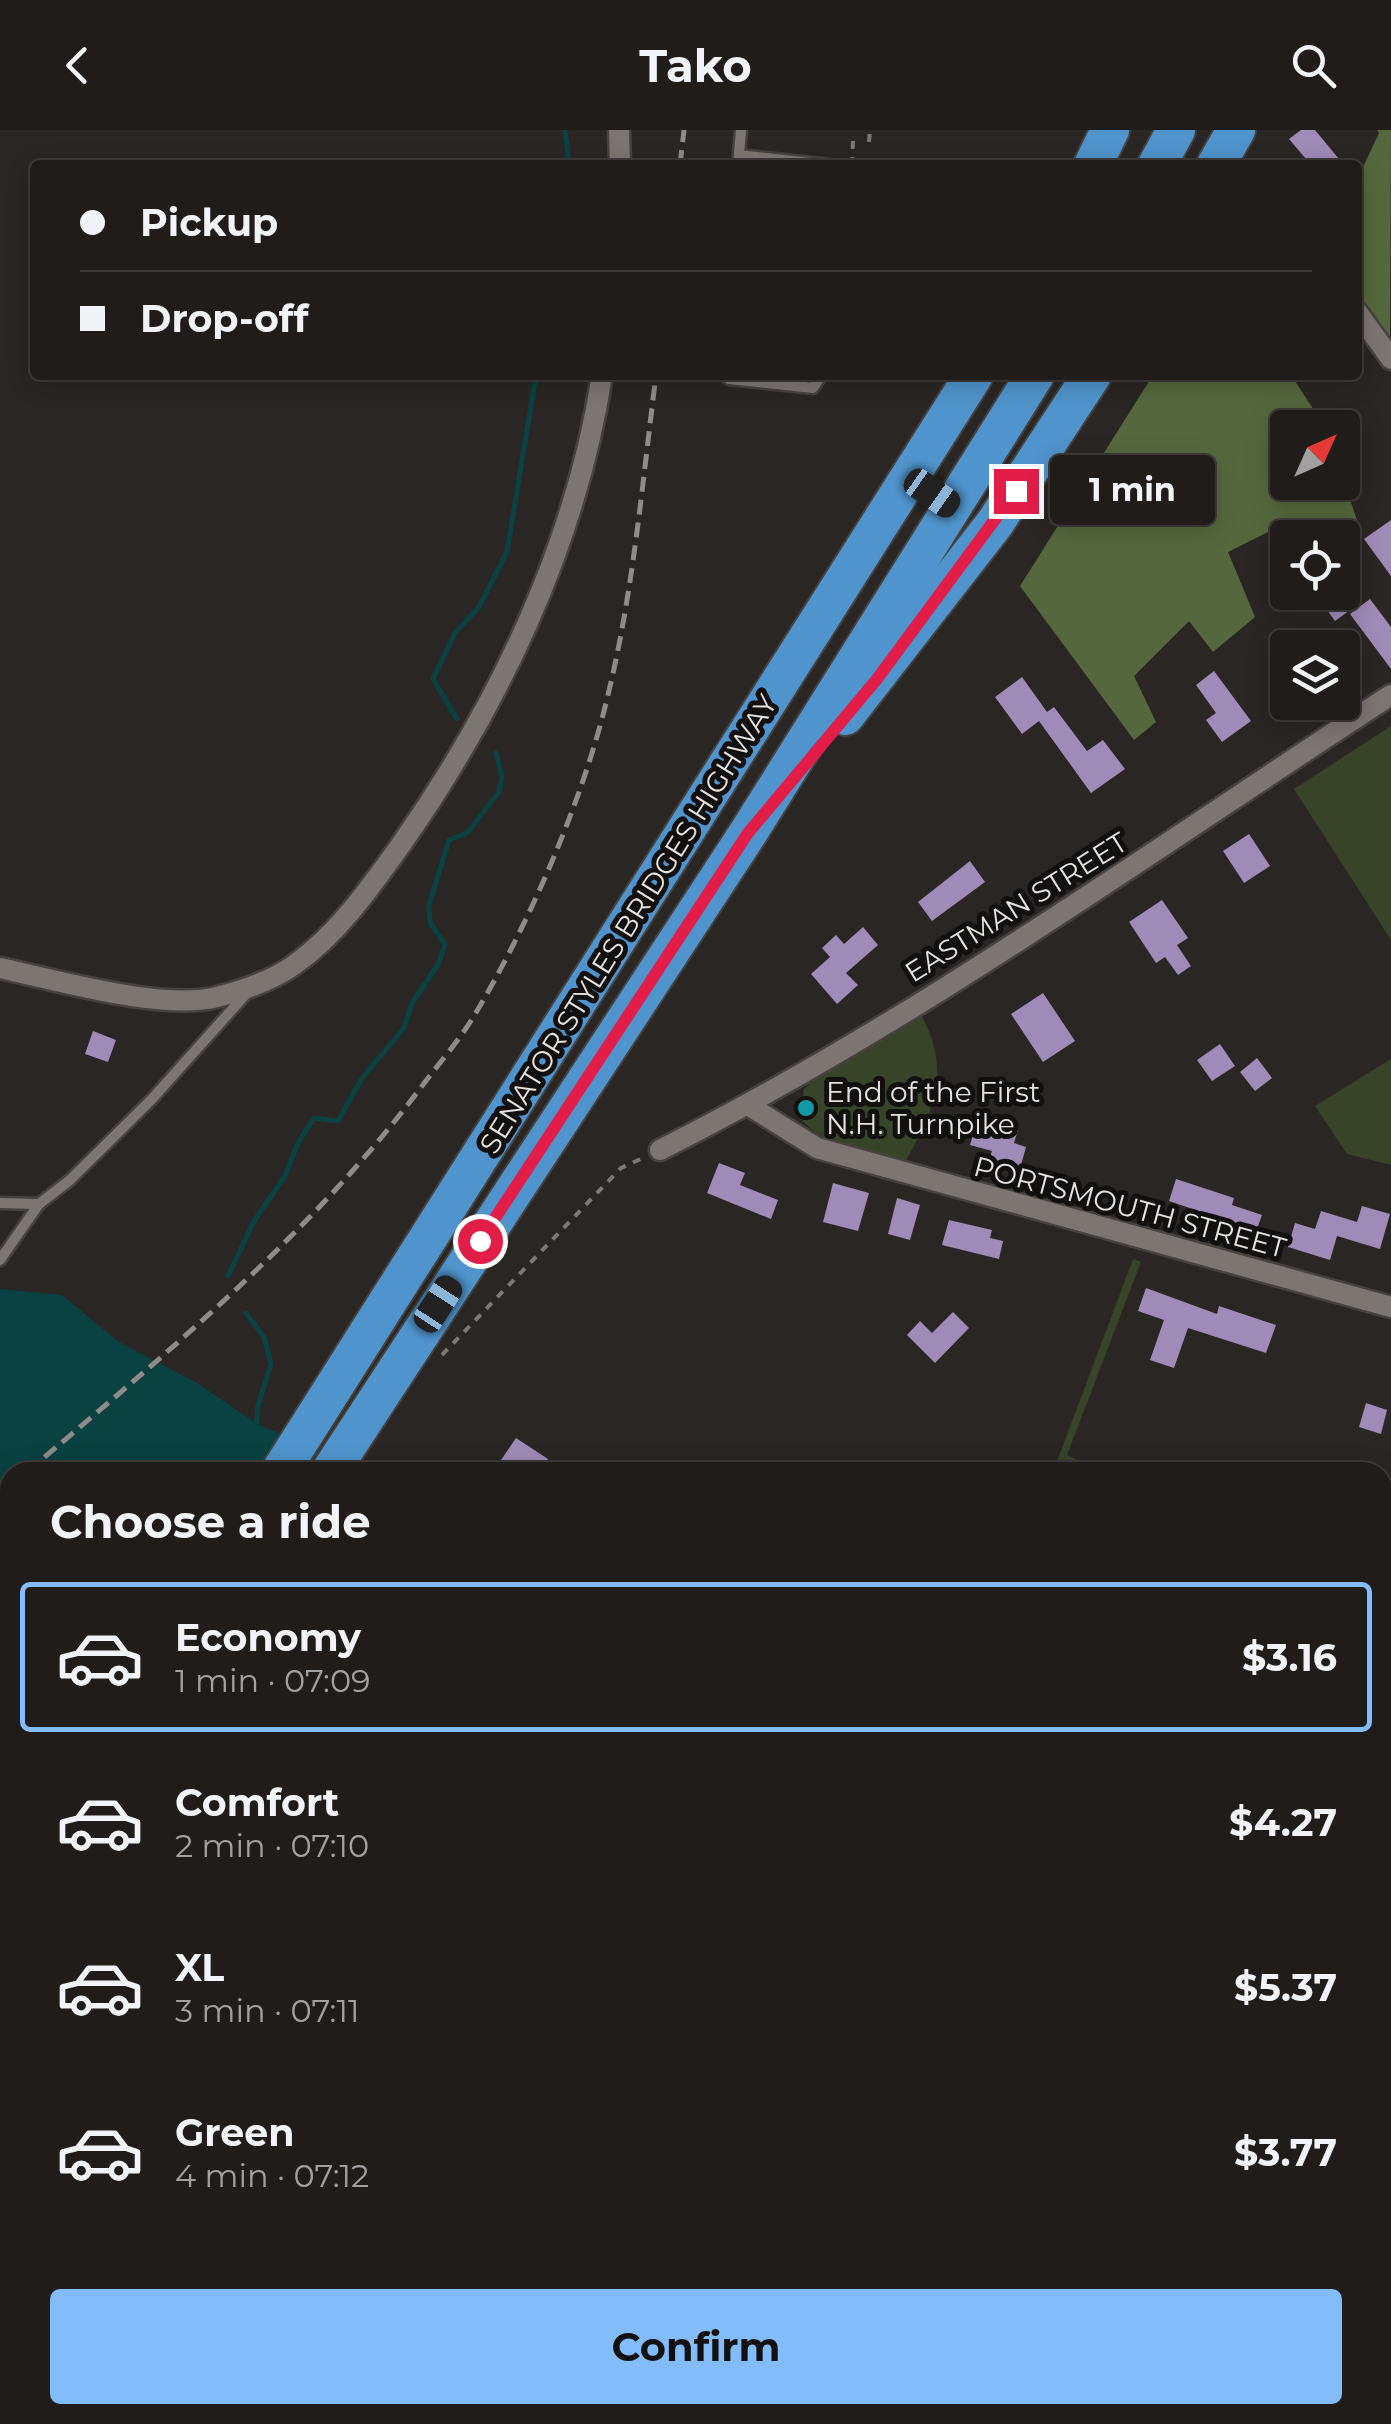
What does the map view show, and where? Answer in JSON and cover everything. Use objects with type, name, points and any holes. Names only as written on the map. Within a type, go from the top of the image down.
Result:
[{"type":"highway","points":[[1095,160],[1110,130]]},
{"type":"highway","points":[[1159,160],[1176,130]]},
{"type":"highway","points":[[1219,160],[1236,130]]},
{"type":"highway","name":"SENATOR STYLES BRIDGES HIGHWAY","points":[[286,1462],[971,380]]},
{"type":"highway","points":[[336,1462],[748,833],[1033,380]]},
{"type":"highway","points":[[748,833],[877,679],[995,523],[1089,380]]},
{"type":"street","points":[[619,130],[620,160]]},
{"type":"street","points":[[1362,319],[1391,359]]},
{"type":"street","points":[[0,968],[170,999],[212,998],[253,987],[300,961],[353,908],[429,805],[494,695],[530,618],[566,518],[601,380]]},
{"type":"street","name":"EASTMAN STREET","points":[[660,1150],[748,1105],[1129,870],[1391,695]]},
{"type":"street","name":"PORTSMOUTH STREET","points":[[748,1105],[817,1148],[1391,1307]]},
{"type":"lane","points":[[738,160],[741,130]]},
{"type":"lane","points":[[738,380],[812,388],[818,380]]},
{"type":"lane","points":[[910,478],[954,508]]},
{"type":"lane","points":[[0,1260],[39,1204],[152,1099],[253,987]]},
{"type":"lane","points":[[0,1203],[39,1204]]},
{"type":"path","points":[[869,142],[870,130]]},
{"type":"path","points":[[852,160],[853,140]]},
{"type":"path","points":[[442,1355],[621,1168],[660,1150]]},
{"type":"green space","points":[[1377,130],[1391,130],[1390,343],[1362,298],[1362,169]]},
{"type":"green space","points":[[1150,380],[1294,380],[1314,410],[1270,410],[1270,500],[1350,500],[1357,520],[1270,520],[1270,531],[1228,552],[1255,617],[1213,652],[1189,621],[1134,676],[1156,722],[1134,740],[1020,586]]},
{"type":"green space","points":[[1391,726],[1391,940],[1294,789]]},
{"type":"green space","points":[[920,1013],[935,1052],[936,1088],[925,1123],[906,1160],[835,1142],[801,1119],[804,1089],[824,1072]]},
{"type":"green space","points":[[1391,1059],[1391,1165],[1347,1154],[1315,1106]]},
{"type":"green space","points":[[1133,1259],[1141,1262],[1067,1455],[1081,1462],[1057,1462]]},
{"type":"water","points":[[0,1289],[62,1295],[119,1342],[197,1383],[259,1425],[350,1462],[0,1462]]},
{"type":"building","points":[[1301,130],[1315,130],[1339,159],[1307,160],[1289,139]]},
{"type":"building","points":[[1391,520],[1391,576],[1364,539]]},
{"type":"building","points":[[1370,599],[1391,627],[1391,669],[1350,614]]},
{"type":"building","points":[[1327,610],[1350,610],[1335,621]]},
{"type":"building","points":[[1214,671],[1251,721],[1222,742],[1206,720],[1216,713],[1196,685]]},
{"type":"building","points":[[1022,677],[1047,712],[1054,707],[1087,751],[1103,740],[1125,769],[1091,793],[1039,721],[1022,734],[995,697]]},
{"type":"building","points":[[1249,834],[1270,866],[1244,883],[1223,851]]},
{"type":"building","points":[[970,861],[985,882],[932,921],[918,902]]},
{"type":"building","points":[[1162,900],[1188,938],[1177,945],[1191,966],[1178,975],[1165,957],[1156,963],[1129,922]]},
{"type":"building","points":[[863,927],[878,945],[846,973],[858,985],[837,1004],[811,974],[830,957],[822,948],[836,935],[844,944]]},
{"type":"building","points":[[1043,993],[1075,1041],[1043,1062],[1011,1014]]},
{"type":"building","points":[[93,1031],[116,1040],[108,1062],[85,1054]]},
{"type":"building","points":[[1220,1044],[1235,1066],[1212,1081],[1197,1060]]},
{"type":"building","points":[[1257,1058],[1272,1078],[1255,1091],[1240,1072]]},
{"type":"building","points":[[978,1118],[1018,1130],[1014,1143],[1026,1147],[1019,1172],[988,1164],[992,1151],[970,1145]]},
{"type":"building","points":[[719,1163],[745,1173],[740,1185],[778,1200],[771,1219],[707,1193]]},
{"type":"building","points":[[1176,1179],[1234,1198],[1232,1205],[1262,1215],[1253,1240],[1216,1227],[1219,1218],[1169,1201]]},
{"type":"building","points":[[833,1183],[869,1193],[858,1231],[823,1222]]},
{"type":"building","points":[[897,1198],[920,1205],[910,1240],[888,1234]]},
{"type":"building","points":[[1362,1206],[1390,1214],[1380,1249],[1337,1236],[1330,1260],[1288,1247],[1295,1223],[1315,1229],[1321,1211],[1357,1222]]},
{"type":"building","points":[[949,1220],[992,1230],[990,1238],[1003,1241],[999,1259],[942,1245]]},
{"type":"building","points":[[1146,1288],[1217,1314],[1219,1306],[1276,1325],[1266,1353],[1188,1328],[1174,1368],[1150,1360],[1164,1320],[1138,1311]]},
{"type":"building","points":[[953,1312],[969,1328],[935,1363],[907,1335],[920,1321],[932,1333]]},
{"type":"building","points":[[1366,1403],[1387,1410],[1381,1434],[1359,1427]]},
{"type":"building","points":[[516,1438],[548,1459],[546,1462],[500,1462]]},
{"type":"waterway","points":[[565,130],[568,160]]},
{"type":"waterway","points":[[457,719],[433,679],[455,633],[479,607],[507,552],[535,380]]},
{"type":"waterway","points":[[228,1276],[254,1221],[285,1176],[298,1143],[314,1118],[338,1121],[362,1078],[404,1028],[412,1003],[439,963],[445,944],[430,923],[429,905],[449,840],[467,833],[499,792],[502,778],[496,753]]},
{"type":"waterway","points":[[246,1313],[264,1337],[271,1364],[258,1405],[256,1430]]},
{"type":"railway","points":[[681,160],[684,130]]},
{"type":"railway","points":[[39,1462],[237,1288],[336,1189],[457,1041],[494,981],[533,904],[567,823],[606,703],[630,581],[655,380]]},
{"type":"place","name":"End of the First N.H. Turnpike","points":[[806,1108]]},
{"type":"route","points":[[480,1241],[748,833],[877,679],[1016,491]]}]
